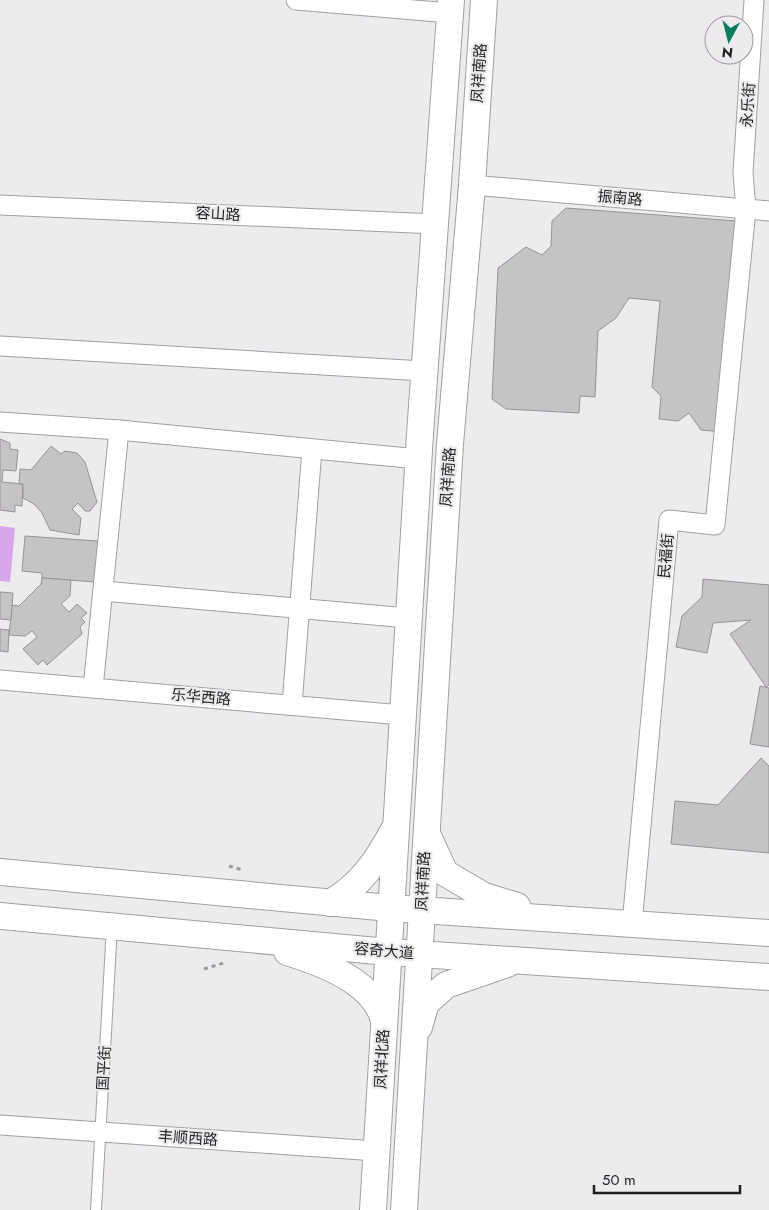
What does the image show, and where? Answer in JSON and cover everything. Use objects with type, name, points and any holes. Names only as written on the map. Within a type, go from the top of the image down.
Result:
[{"type":"street","points":[[296,0],[451,6]]},
{"type":"street","name":"凤祥南路","points":[[419,954],[450,444],[472,185],[484,0]]},
{"type":"street","name":"永乐街","points":[[746,209],[743,173],[754,0]]},
{"type":"street","name":"凤祥南路","points":[[390,908],[418,459],[451,6]]},
{"type":"street","name":"振南路","points":[[472,185],[769,211]]},
{"type":"street","name":"容山路","points":[[0,205],[436,224]]},
{"type":"street","name":"民福街","points":[[632,918],[669,520],[715,525],[746,209]]},
{"type":"street","points":[[0,346],[424,371]]},
{"type":"street","points":[[0,422],[119,430],[418,459]]},
{"type":"street","points":[[93,688],[119,430]]},
{"type":"street","points":[[292,705],[312,449]]},
{"type":"street","points":[[103,591],[408,618]]},
{"type":"street","name":"乐华西路","points":[[0,680],[402,715]]},
{"type":"street","points":[[330,903],[348,893],[367,873],[395,827]]},
{"type":"street","points":[[426,830],[444,873],[484,896],[558,920]]},
{"type":"street","points":[[0,872],[330,903],[558,920],[632,918],[769,921]]},
{"type":"street","points":[[517,906],[769,933]]},
{"type":"street","name":"凤祥北路","points":[[373,1210],[390,908]]},
{"type":"street","name":"容奇大道","points":[[0,916],[388,952],[769,977]]},
{"type":"street","points":[[246,939],[311,959],[353,981],[380,1007],[384,1020]]},
{"type":"street","name":"凤祥北路","points":[[404,1210],[419,954]]},
{"type":"street","points":[[413,1047],[426,1003],[446,986],[516,960]]},
{"type":"street","points":[[478,974],[769,992]]},
{"type":"street","name":"丰顺西路","points":[[0,1125],[376,1151]]},
{"type":"lane","name":"国平街","points":[[96,1210],[112,926]]},
{"type":"path","points":[[204,969],[227,962]]},
{"type":"shaded area","points":[[0,526],[15,528],[10,582],[0,581]]},
{"type":"building","points":[[566,208],[737,221],[722,432],[701,430],[689,413],[678,421],[659,419],[661,396],[652,387],[660,301],[629,298],[616,318],[598,331],[595,397],[580,396],[579,413],[506,409],[492,399],[498,268],[526,247],[542,255],[551,246],[552,221]]},
{"type":"building","points":[[0,439],[10,443],[10,449],[18,450],[16,471],[3,470],[2,482],[23,484],[22,506],[15,505],[15,512],[0,510]]},
{"type":"building","points":[[51,446],[61,454],[65,451],[77,453],[85,462],[97,502],[90,511],[85,511],[78,503],[72,509],[81,518],[79,535],[50,530],[42,513],[34,504],[23,498],[23,484],[19,484],[20,469],[31,470]]},
{"type":"building","points":[[25,536],[98,541],[95,582],[42,578],[42,573],[22,571]]},
{"type":"building","points":[[42,578],[71,580],[70,596],[61,604],[69,612],[77,604],[87,613],[81,618],[85,622],[80,627],[82,634],[47,665],[43,660],[38,665],[23,649],[37,637],[32,631],[25,636],[9,635],[12,605],[19,606],[41,584]]},
{"type":"building","points":[[703,579],[769,585],[769,685],[766,687],[730,634],[751,620],[713,623],[707,653],[676,647],[682,616],[702,597]]},
{"type":"building","points":[[0,592],[13,593],[11,620],[0,619]]},
{"type":"building","points":[[0,629],[9,630],[8,652],[0,651]]},
{"type":"building","points":[[760,686],[769,688],[769,747],[750,744]]},
{"type":"building","points":[[761,758],[769,766],[769,853],[671,844],[675,801],[718,805]]}]
